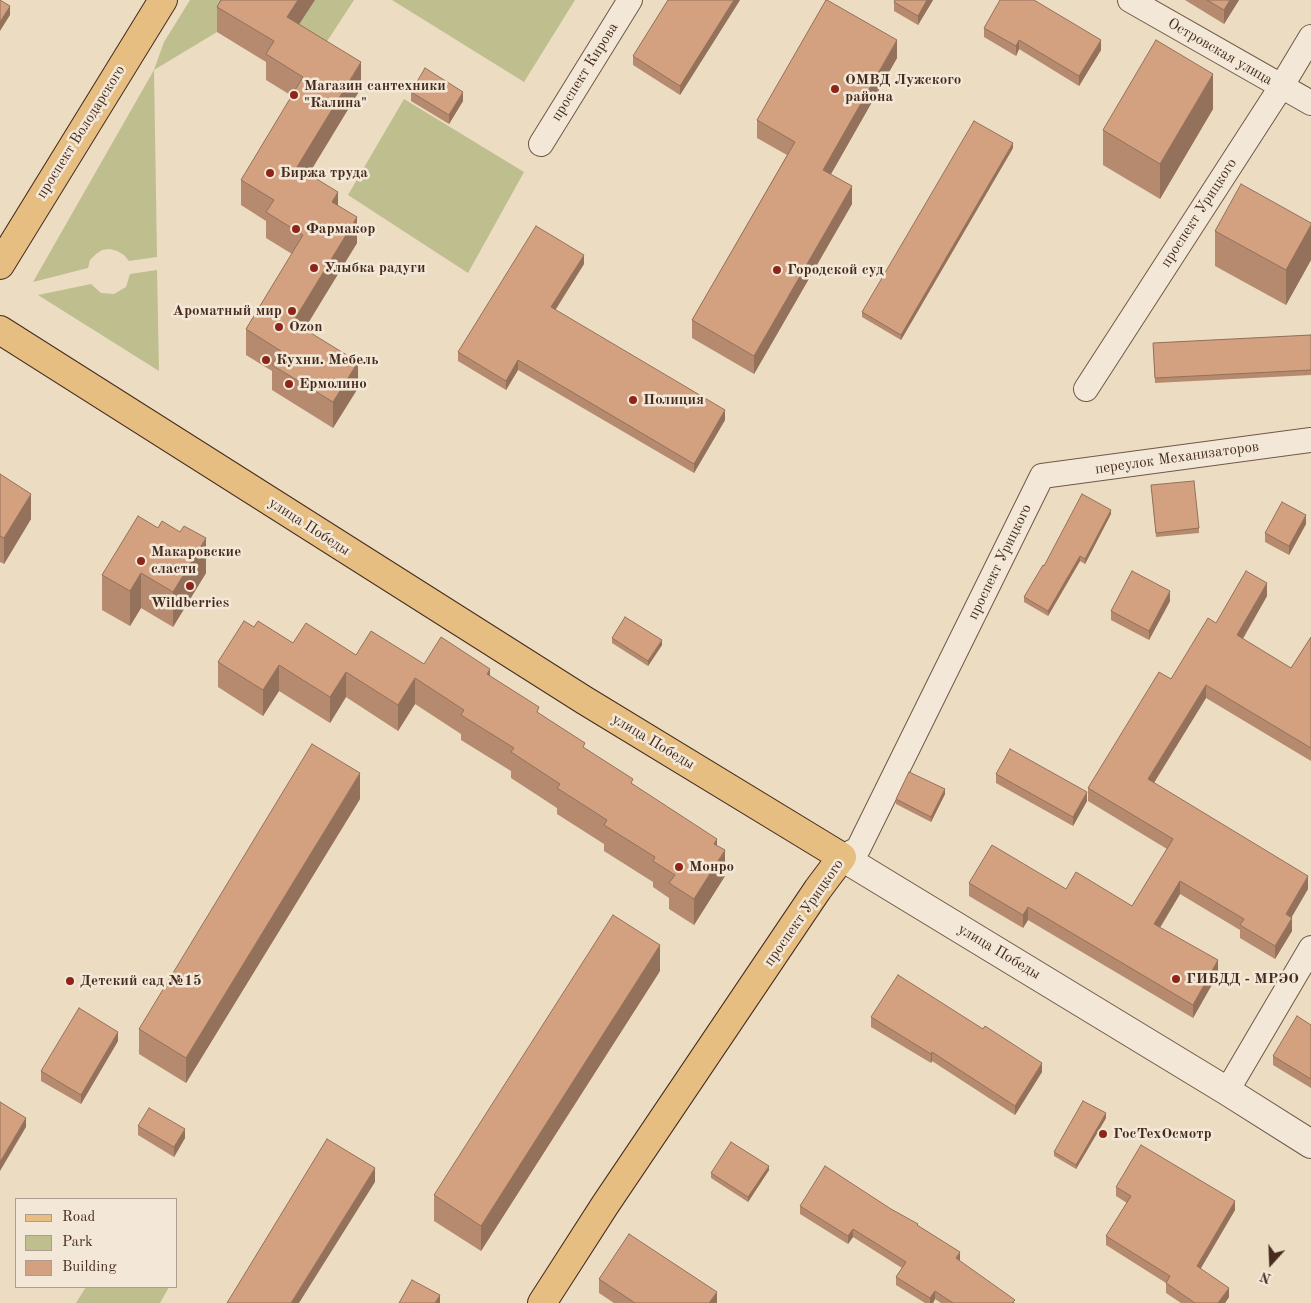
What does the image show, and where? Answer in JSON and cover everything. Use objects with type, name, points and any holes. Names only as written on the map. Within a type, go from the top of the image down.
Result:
[{"type":"main road","name":"проспект Володарского","points":[[0,264],[163,0]]},
{"type":"main road","name":"улица Победы","points":[[0,330],[584,700],[842,857]]},
{"type":"main road","name":"проспект Урицкого","points":[[542,1303],[605,1205],[818,889],[842,857]]},
{"type":"street","name":"проспект Кирова","points":[[541,144],[630,0]]},
{"type":"street","name":"Островская улица","points":[[1130,0],[1311,103]]},
{"type":"street","name":"проспект Урицкого","points":[[1086,389],[1281,87],[1311,37]]},
{"type":"street","name":"переулок Механизаторов","points":[[1042,476],[1311,440]]},
{"type":"street","name":"проспект Урицкого","points":[[842,857],[858,849],[1042,476]]},
{"type":"street","name":"улица Победы","points":[[842,857],[1311,1144]]},
{"type":"street","points":[[1227,1091],[1311,948]]},
{"type":"green space","points":[[190,0],[238,0],[217,32],[154,70],[164,42]]},
{"type":"green space","points":[[315,0],[354,0],[322,49],[287,43]]},
{"type":"green space","points":[[392,0],[575,0],[524,82]]},
{"type":"green space","points":[[154,70],[157,257],[129,261],[117,251],[110,249],[102,250],[90,260],[88,268],[33,282]]},
{"type":"green space","points":[[404,99],[524,172],[468,273],[348,195]]},
{"type":"green space","points":[[157,270],[159,371],[38,295],[91,284],[101,293],[114,294],[126,287],[130,274]]},
{"type":"green space","points":[[85,1288],[168,1288],[160,1303],[76,1303]]},
{"type":"building","points":[[0,0],[10,6],[0,22]]},
{"type":"building","points":[[221,0],[298,0],[287,17],[361,62],[297,167],[338,192],[332,202],[357,217],[293,322],[358,362],[333,402],[272,365],[281,351],[246,329],[303,235],[266,212],[274,200],[241,180],[303,77],[266,54],[274,41],[217,7]]},
{"type":"building","points":[[668,0],[734,0],[680,86],[633,56]]},
{"type":"building","points":[[826,0],[897,40],[823,170],[852,186],[754,356],[692,320],[795,142],[757,120]]},
{"type":"building","points":[[895,0],[927,0],[918,16],[894,2]]},
{"type":"building","points":[[1000,0],[1034,0],[1101,40],[1079,76],[1019,40],[1016,46],[984,28]]},
{"type":"building","points":[[1207,0],[1230,0],[1224,10]]},
{"type":"building","points":[[1156,40],[1213,74],[1160,164],[1103,130]]},
{"type":"building","points":[[425,68],[463,92],[449,115],[411,92]]},
{"type":"building","points":[[974,121],[1013,143],[901,335],[862,312]]},
{"type":"building","points":[[1241,184],[1311,223],[1286,270],[1215,231]]},
{"type":"building","points":[[536,226],[584,255],[551,307],[725,410],[694,464],[518,360],[506,381],[458,352]]},
{"type":"building","points":[[1311,335],[1311,370],[1155,378],[1153,343]]},
{"type":"building","points":[[0,474],[31,494],[4,538],[0,536]]},
{"type":"building","points":[[1194,481],[1199,528],[1156,533],[1151,485]]},
{"type":"building","points":[[1082,494],[1111,510],[1085,559],[1080,556],[1048,611],[1024,597],[1044,566]]},
{"type":"building","points":[[1282,502],[1306,515],[1289,546],[1265,533]]},
{"type":"building","points":[[138,516],[158,528],[162,521],[180,532],[184,526],[206,538],[173,592],[141,573],[130,591],[102,575]]},
{"type":"building","points":[[1132,571],[1170,591],[1149,631],[1111,611]]},
{"type":"building","points":[[1246,571],[1267,583],[1237,635],[1291,668],[1311,637],[1311,748],[1206,685],[1148,779],[1308,876],[1286,914],[1292,918],[1275,946],[1240,925],[1244,919],[1180,881],[1154,924],[1218,960],[1193,1005],[1028,907],[1023,915],[969,883],[992,845],[1066,889],[1076,872],[1132,906],[1173,839],[1088,788],[1159,672],[1171,679],[1208,618],[1216,623]]},
{"type":"building","points":[[625,617],[662,640],[648,661],[612,638]]},
{"type":"building","points":[[244,621],[254,627],[258,621],[293,643],[306,623],[356,655],[371,631],[424,664],[441,637],[490,669],[487,674],[539,707],[537,712],[585,743],[583,747],[633,779],[631,783],[717,839],[714,844],[725,850],[694,899],[669,883],[675,875],[653,861],[655,857],[604,825],[607,820],[557,788],[560,784],[511,752],[514,748],[461,715],[464,710],[415,678],[398,705],[346,672],[330,697],[279,665],[263,690],[218,662]]},
{"type":"building","points":[[312,744],[360,773],[186,1058],[139,1029]]},
{"type":"building","points":[[1010,749],[1087,792],[1073,817],[996,774]]},
{"type":"building","points":[[909,772],[945,789],[931,817],[896,799]]},
{"type":"building","points":[[613,915],[660,945],[481,1226],[434,1195]]},
{"type":"building","points":[[898,975],[983,1029],[985,1026],[1042,1063],[1015,1106],[932,1052],[931,1054],[871,1017]]},
{"type":"building","points":[[79,1008],[118,1032],[81,1095],[41,1071]]},
{"type":"building","points":[[1297,1016],[1311,1025],[1311,1079],[1273,1056]]},
{"type":"building","points":[[1083,1101],[1106,1113],[1076,1165],[1054,1152]]},
{"type":"building","points":[[0,1102],[26,1118],[0,1162]]},
{"type":"building","points":[[149,1108],[185,1129],[174,1147],[138,1126]]},
{"type":"building","points":[[327,1139],[375,1168],[291,1303],[227,1303]]},
{"type":"building","points":[[731,1142],[769,1166],[748,1197],[711,1173]]},
{"type":"building","points":[[1141,1145],[1235,1201],[1197,1266],[1229,1288],[1218,1303],[1195,1303],[1166,1283],[1170,1276],[1106,1236],[1131,1196],[1116,1187]]},
{"type":"building","points":[[825,1166],[960,1252],[956,1258],[1015,1300],[1012,1303],[953,1303],[935,1291],[930,1298],[896,1277],[906,1262],[853,1229],[848,1236],[800,1206]]},
{"type":"building","points":[[629,1234],[717,1292],[709,1303],[635,1303],[599,1279]]},
{"type":"building","points":[[412,1280],[440,1295],[435,1303],[399,1303]]},
{"type":"place","name":"ОМВД Лужского района","points":[[835,89]]},
{"type":"place","name":"Магазин сантехники \"Калина\"","points":[[294,95]]},
{"type":"place","name":"Биржа труда","points":[[270,173]]},
{"type":"place","name":"Фармакор","points":[[296,229]]},
{"type":"place","name":"Улыбка радуги","points":[[314,268]]},
{"type":"place","name":"Городской суд","points":[[777,270]]},
{"type":"place","name":"Ароматный мир","points":[[292,311]]},
{"type":"place","name":"Ozon","points":[[279,327]]},
{"type":"place","name":"Кухни. Мебель","points":[[266,360]]},
{"type":"place","name":"Ермолино","points":[[289,384]]},
{"type":"place","name":"Полиция","points":[[633,400]]},
{"type":"place","name":"Макаровские сласти","points":[[141,561]]},
{"type":"place","name":"Wildberries","points":[[190,586]]},
{"type":"place","name":"Монро","points":[[679,867]]},
{"type":"place","name":"ГИБДД - МРЭО","points":[[1176,979]]},
{"type":"place","name":"Детский сад №15","points":[[70,981]]},
{"type":"place","name":"ГосТехОсмотр","points":[[1103,1134]]}]
